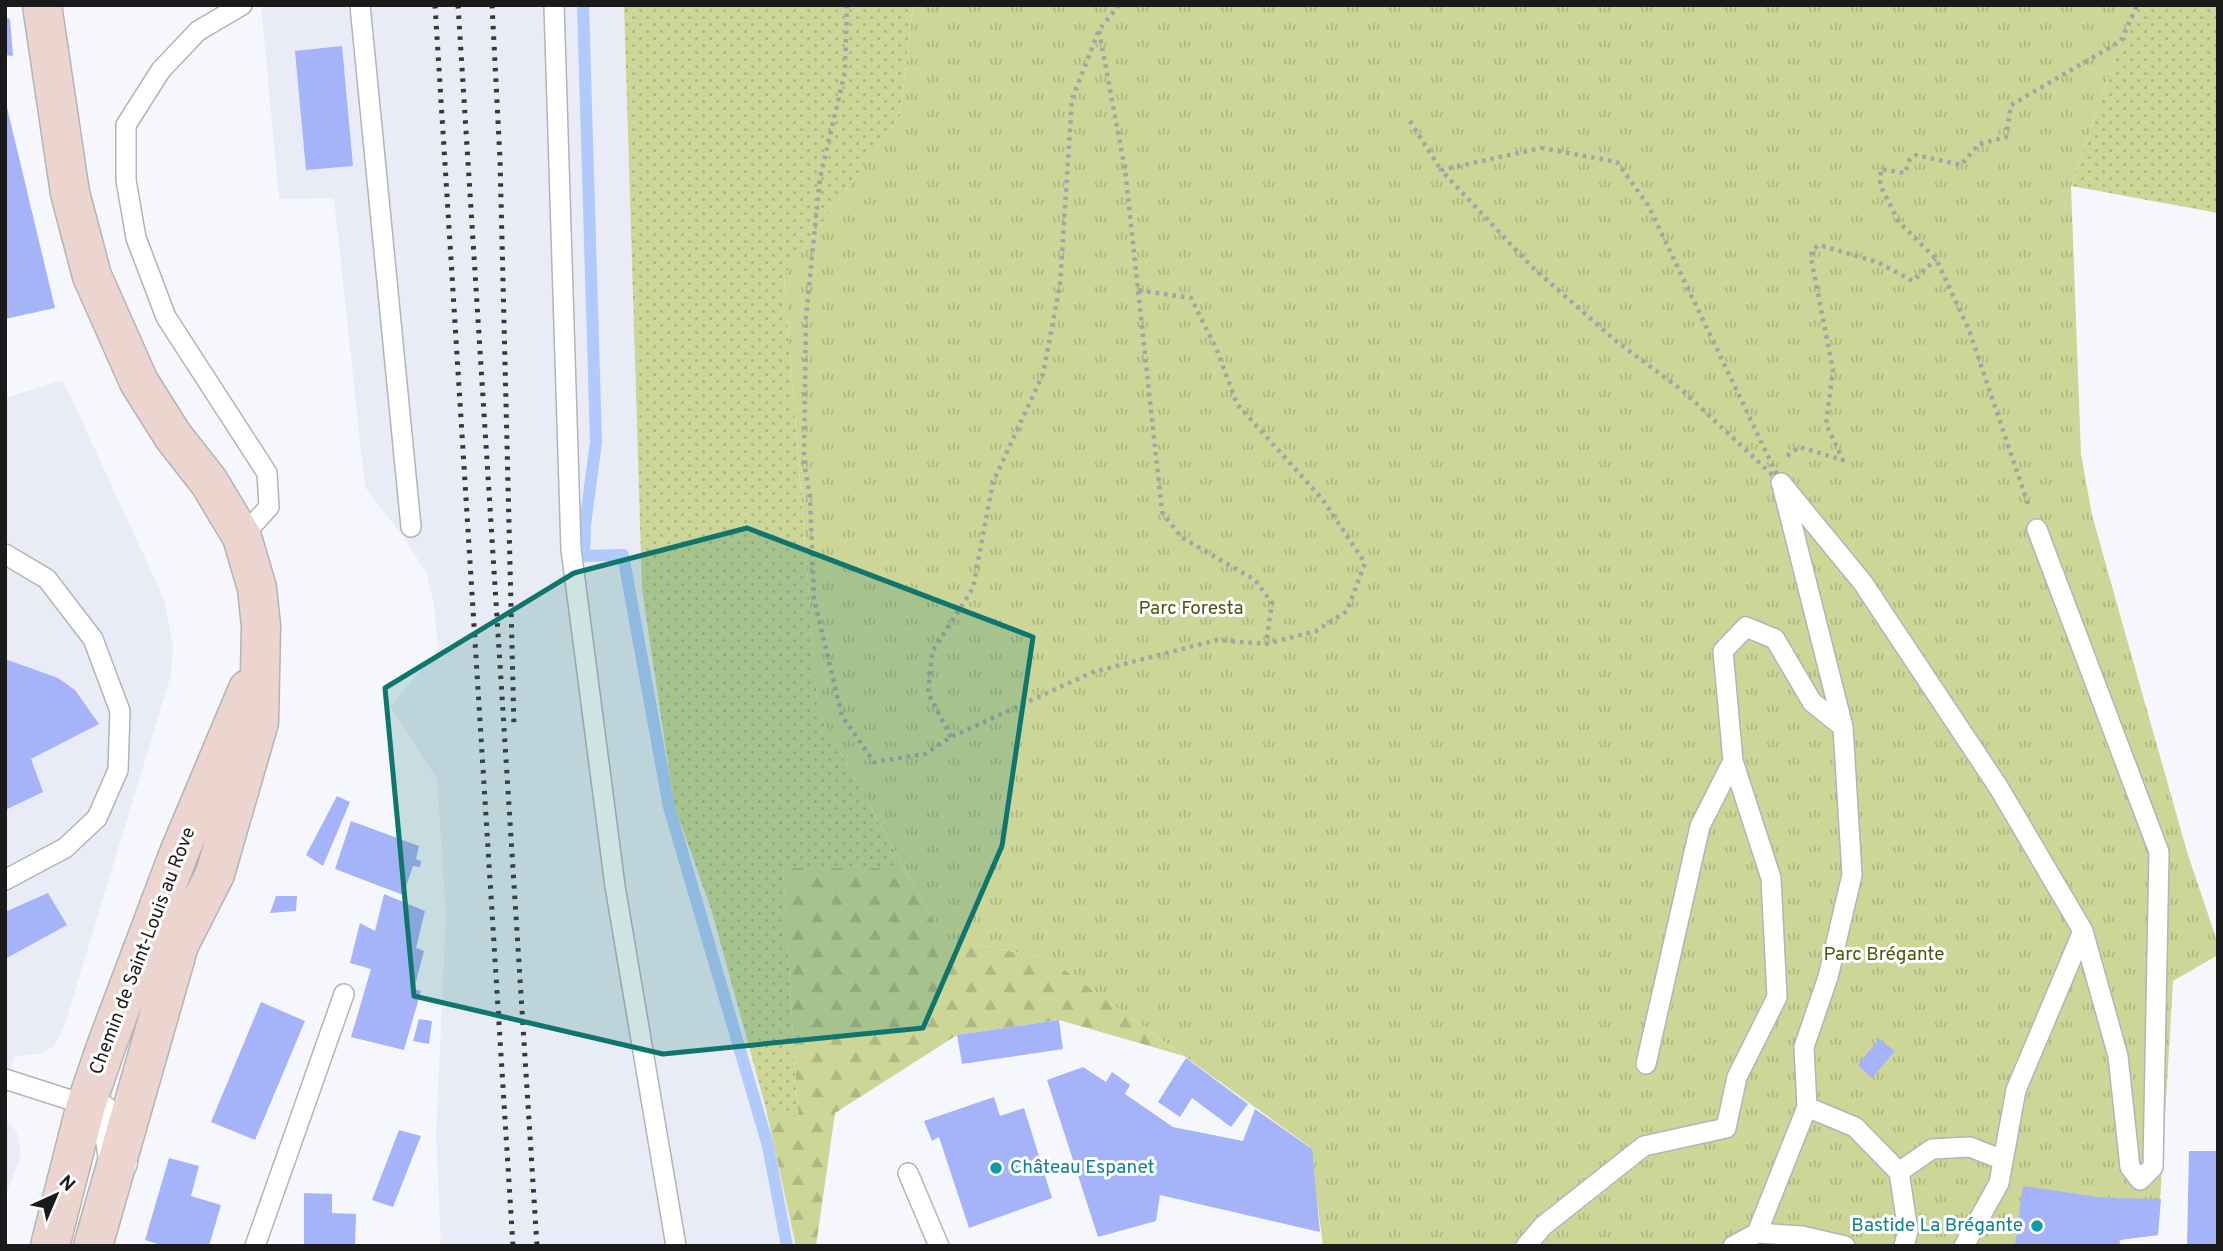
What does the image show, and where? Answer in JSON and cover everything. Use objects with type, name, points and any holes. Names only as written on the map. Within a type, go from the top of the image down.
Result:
[{"type":"main road","name":"Chemin de Saint-Louis au Rove","points":[[45,11],[70,193],[92,276],[139,382],[173,436],[209,482],[242,537],[257,588],[260,665],[259,722],[215,874],[180,945],[93,1246]]},
{"type":"main road","name":"Chemin de Saint-Louis au Rove","points":[[50,1246],[86,1105],[178,853],[233,720],[260,665]]},
{"type":"street","points":[[86,1105],[100,1112],[115,1131],[118,1162]]},
{"type":"lane","points":[[242,5],[198,31],[161,70],[125,125],[126,180],[135,238],[166,317],[267,473],[269,507],[242,537]]},
{"type":"lane","points":[[360,5],[411,527]]},
{"type":"lane","points":[[554,5],[571,549],[615,886],[676,1246]]},
{"type":"lane","points":[[1757,1233],[1807,1107],[1804,1047],[1828,977],[1852,875],[1843,727],[1782,483]]},
{"type":"lane","points":[[1782,483],[1863,583],[1999,788],[2083,931],[2118,1056],[2130,1167],[2140,1180],[2153,1167],[2159,852],[2037,529]]},
{"type":"lane","points":[[5,554],[47,579],[93,639],[120,711],[118,771],[97,818],[65,848],[5,880]]},
{"type":"lane","points":[[1526,1246],[1543,1226],[1644,1146],[1726,1128],[1737,1077],[1777,997],[1771,878],[1733,761],[1723,651],[1746,627],[1775,639],[1812,702],[1843,727]]},
{"type":"lane","points":[[1646,1064],[1700,827],[1733,761]]},
{"type":"lane","points":[[1964,1246],[1998,1183],[2016,1090],[2083,931]]},
{"type":"lane","points":[[255,1246],[344,994]]},
{"type":"lane","points":[[5,1079],[86,1105]]},
{"type":"lane","points":[[1807,1107],[1856,1127],[1899,1172],[1908,1231],[1904,1246]]},
{"type":"lane","points":[[1899,1172],[1931,1149],[1969,1147],[2003,1160]]},
{"type":"lane","points":[[908,1172],[939,1246]]},
{"type":"lane","points":[[1733,1246],[1757,1233],[1802,1236],[1845,1246]]},
{"type":"path","points":[[847,5],[845,72],[820,178],[806,316],[804,463],[810,497],[814,599],[842,716],[874,762],[925,754],[951,737],[1093,672],[1217,640],[1266,644],[1316,631],[1347,611],[1365,563],[1322,500],[1237,404],[1216,348],[1191,298],[1138,290]]},
{"type":"path","points":[[951,737],[928,694],[932,652],[973,588],[993,482],[1044,374],[1060,285],[1072,99],[1099,30],[1119,5]]},
{"type":"path","points":[[2037,529],[1969,330],[1936,259],[1899,222],[1880,185],[1881,169],[1905,173],[1910,159],[1916,155],[1961,165],[1979,144],[2006,137],[2011,105],[2121,41],[2137,5]]},
{"type":"path","points":[[1099,30],[1125,169],[1161,512],[1181,537],[1255,580],[1272,603],[1266,644]]},
{"type":"path","points":[[1410,121],[1441,170],[1531,266],[1616,341],[1683,391],[1782,483]]},
{"type":"path","points":[[1441,170],[1541,148],[1617,162],[1648,205],[1782,483]]},
{"type":"path","points":[[1816,451],[1843,460],[1826,424],[1833,370],[1812,263],[1812,250],[1819,245],[1877,262],[1913,281],[1936,259]]},
{"type":"highlighted area","points":[[747,528],[1033,637],[1002,846],[923,1028],[663,1054],[414,996],[385,688],[574,573]]},
{"type":"shaded area","points":[[261,5],[624,5],[642,589],[674,804],[712,912],[777,1151],[798,1246],[441,1246],[436,1134],[446,915],[437,779],[390,707],[438,649],[434,604],[426,572],[365,487],[334,198],[279,199]]},
{"type":"shaded area","points":[[63,380],[164,599],[173,646],[171,675],[64,1027],[53,1047],[39,1054],[15,1056],[5,1087],[5,398]]},
{"type":"shaded area","points":[[5,1119],[17,1132],[21,1155],[5,1197]]},
{"type":"green space","points":[[624,5],[913,5],[900,116],[784,276],[818,712],[904,868],[783,868],[798,1118],[766,1109],[712,912],[674,804],[642,589]]},
{"type":"green space","points":[[913,5],[2137,5],[2121,41],[2071,186],[2081,454],[2092,515],[2188,855],[2218,944],[2218,955],[2173,981],[2158,1235],[2120,1240],[2120,1246],[1323,1246],[1310,1147],[1050,959],[943,938],[818,712],[784,276],[900,116]]},
{"type":"green space","points":[[2137,5],[2218,5],[2218,213],[2071,186],[2121,41]]},
{"type":"green space","points":[[783,868],[904,868],[943,938],[1050,959],[1184,1056],[1059,1020],[957,1035],[835,1113],[816,1246],[796,1246],[766,1109],[798,1117]]},
{"type":"building","points":[[5,17],[10,19],[13,56],[5,55]]},
{"type":"building","points":[[342,46],[353,166],[306,170],[295,51]]},
{"type":"building","points":[[5,99],[55,308],[5,319]]},
{"type":"building","points":[[5,659],[58,678],[75,690],[99,724],[31,759],[43,792],[5,810]]},
{"type":"building","points":[[337,796],[350,802],[323,866],[306,855]]},
{"type":"building","points":[[351,821],[419,846],[416,859],[421,861],[420,867],[413,866],[403,895],[335,869]]},
{"type":"building","points":[[48,893],[67,925],[5,959],[5,912]]},
{"type":"building","points":[[384,894],[425,911],[416,948],[424,951],[414,989],[421,991],[404,1050],[351,1037],[371,969],[350,963],[360,923],[375,931]]},
{"type":"building","points":[[276,896],[297,896],[296,911],[270,913]]},
{"type":"building","points":[[261,1002],[305,1021],[255,1140],[211,1122]]},
{"type":"building","points":[[419,1019],[432,1021],[429,1044],[413,1041]]},
{"type":"building","points":[[1059,1020],[1063,1049],[962,1064],[957,1035]]},
{"type":"building","points":[[1879,1039],[1895,1051],[1872,1078],[1858,1065]]},
{"type":"building","points":[[1186,1058],[1248,1104],[1231,1127],[1192,1098],[1180,1117],[1158,1102]]},
{"type":"building","points":[[1083,1067],[1106,1082],[1112,1072],[1130,1085],[1125,1094],[1173,1127],[1243,1141],[1255,1109],[1312,1149],[1320,1232],[1160,1195],[1156,1221],[1098,1237],[1047,1080]]},
{"type":"building","name":"Château Espanet","points":[[994,1097],[1000,1116],[1024,1108],[1052,1198],[969,1228],[939,1137],[932,1141],[924,1121]]},
{"type":"building","points":[[399,1130],[421,1136],[393,1207],[372,1200]]},
{"type":"building","points":[[2189,1151],[2218,1151],[2218,1246],[2187,1246]]},
{"type":"building","points":[[169,1158],[199,1166],[191,1196],[221,1205],[209,1246],[164,1246],[145,1240]]},
{"type":"building","points":[[2023,1186],[2104,1198],[2161,1199],[2158,1235],[2119,1240],[2120,1246],[2015,1246]]},
{"type":"building","points":[[304,1193],[332,1194],[332,1213],[356,1214],[355,1246],[304,1246]]},
{"type":"waterway","points":[[583,5],[596,442],[585,525],[584,556],[623,555],[669,807],[768,1146],[787,1246]]},
{"type":"railway","points":[[435,5],[513,1246]]},
{"type":"railway","points":[[458,5],[537,1246]]},
{"type":"railway","points":[[492,5],[500,159],[514,728]]},
{"type":"place","name":"Château Espanet","points":[[996,1168]]},
{"type":"place","name":"Bastide La Brégante","points":[[2037,1226]]},
{"type":"park label","name":"Parc Foresta","points":[[1191,609]]},
{"type":"park label","name":"Parc Brégante","points":[[1884,955]]}]
